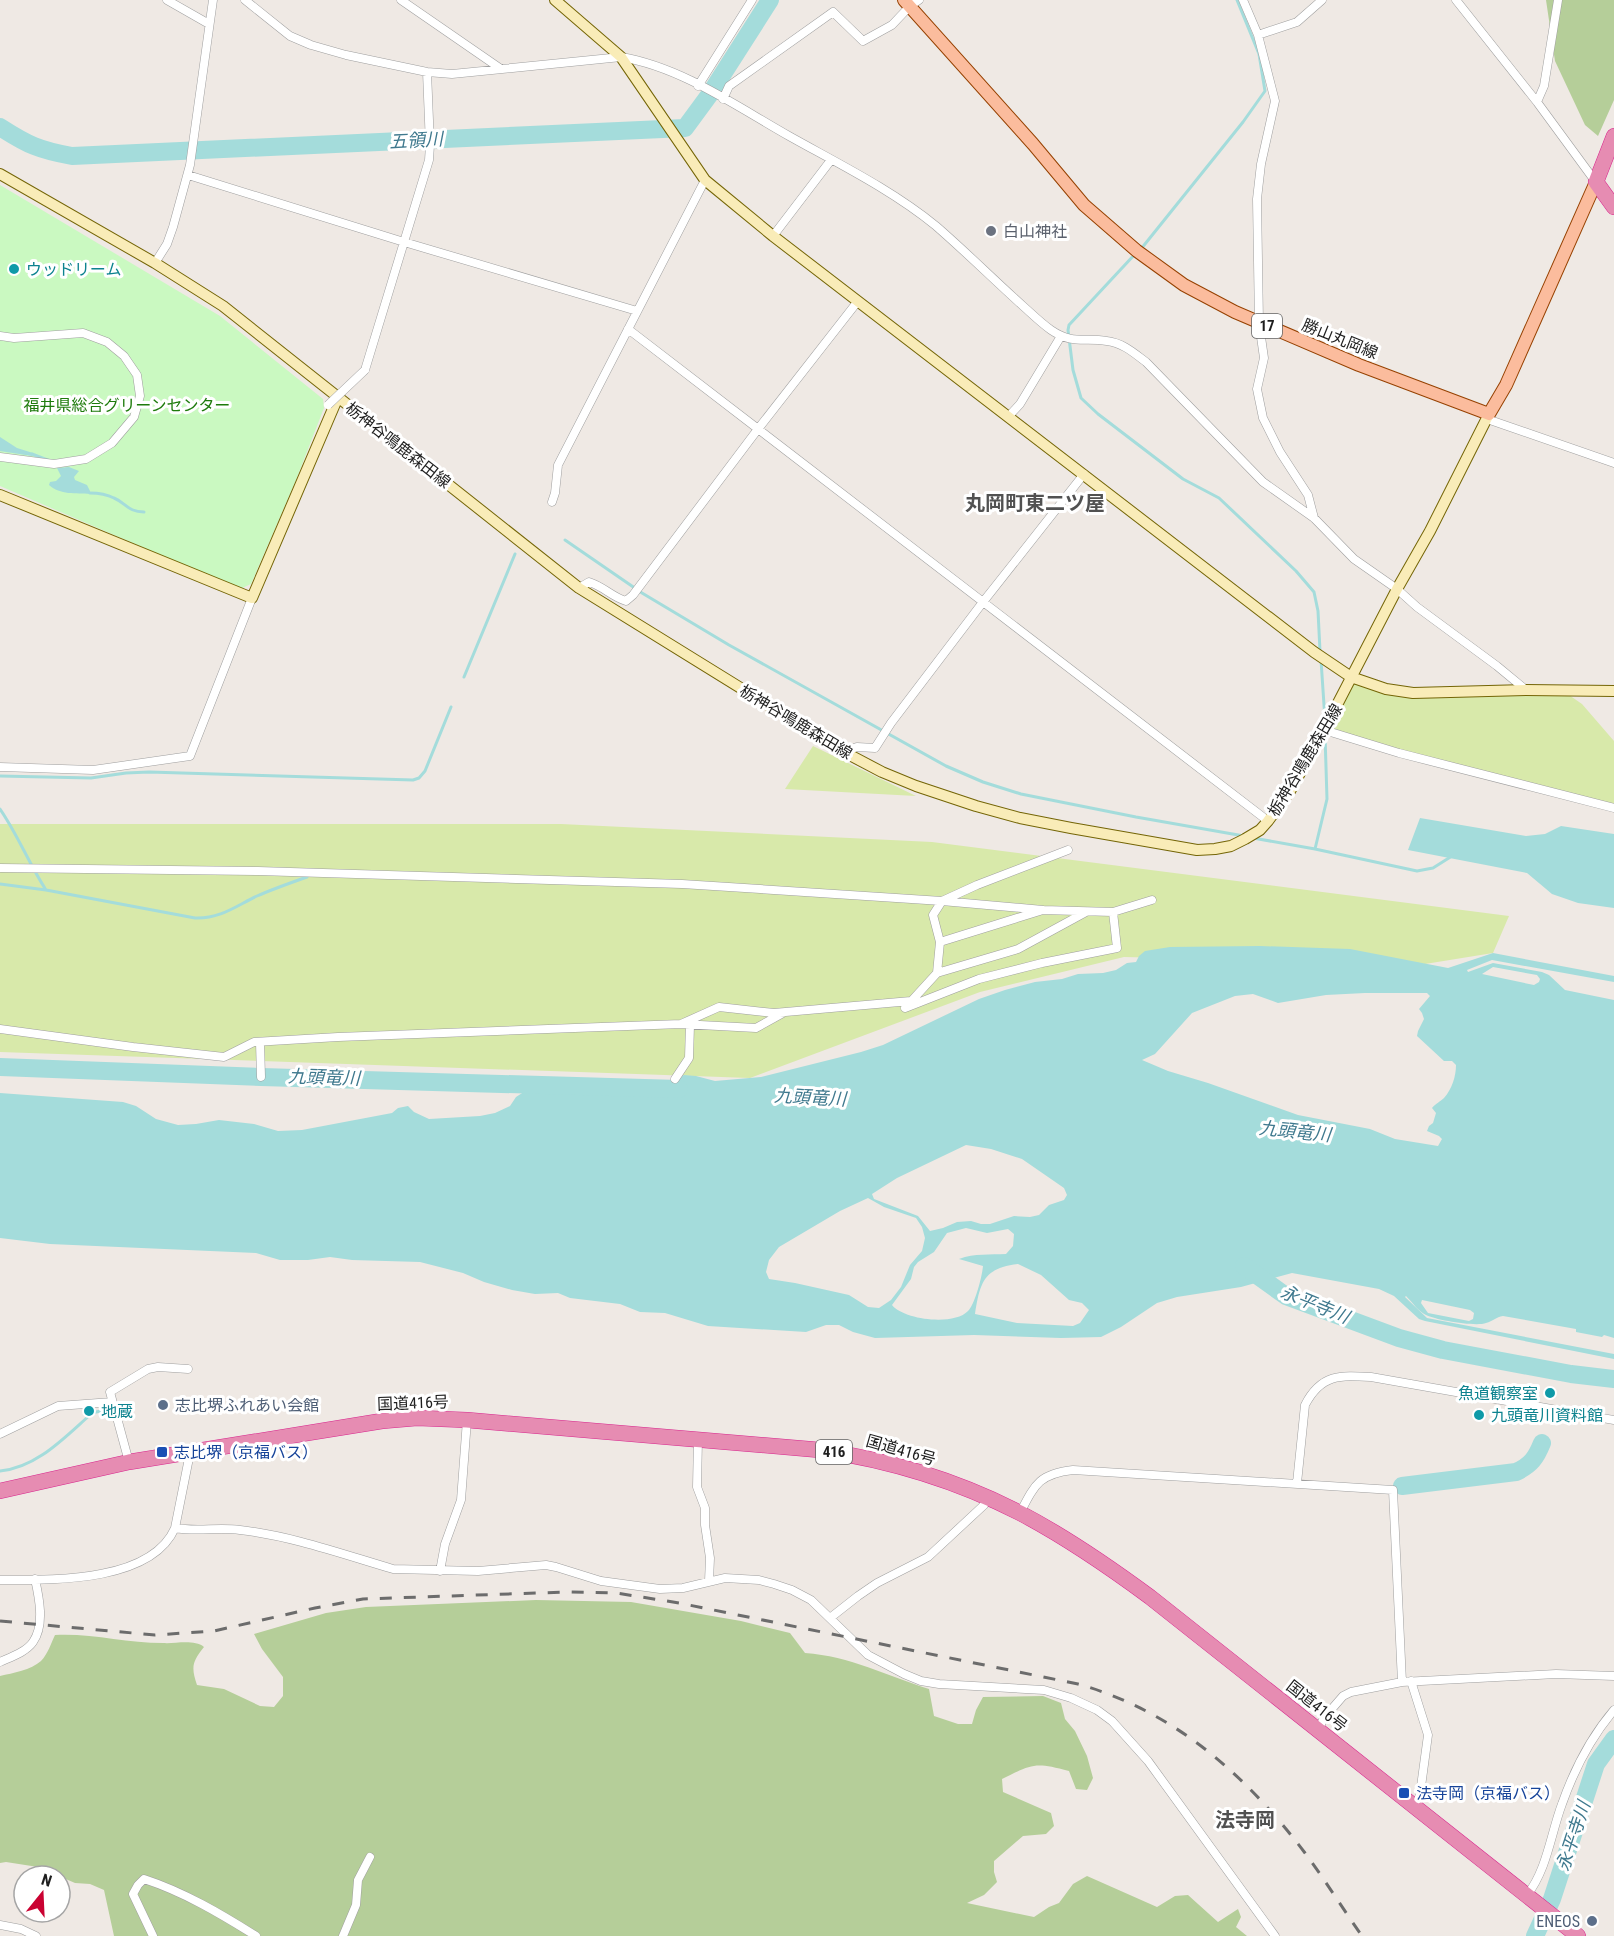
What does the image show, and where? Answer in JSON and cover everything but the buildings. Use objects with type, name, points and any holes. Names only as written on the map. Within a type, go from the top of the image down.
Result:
[{"type":"highway","points":[[1614,136],[1596,182],[1614,207]]},
{"type":"highway","name":"国道416号","points":[[0,1491],[129,1462],[382,1421],[417,1418],[467,1420],[820,1450],[848,1454],[909,1470],[987,1497],[1079,1547],[1150,1597],[1578,1936]]},
{"type":"main road","points":[[555,0],[621,57],[705,180],[774,236],[1314,652],[1352,677],[1386,689],[1413,693],[1526,690],[1614,691]]},
{"type":"main road","name":"勝山丸岡線","points":[[911,2],[1084,205],[1137,251],[1184,285],[1259,323],[1488,416]]},
{"type":"main road","name":"栃神谷鳴鹿森田線","points":[[0,174],[155,262],[223,306],[579,588],[844,752],[889,775],[976,806],[1020,818],[1178,848],[1215,849],[1231,846],[1260,830],[1290,791],[1397,589],[1428,537],[1488,416]]},
{"type":"main road","points":[[1488,416],[1506,385],[1596,182]]},
{"type":"main road","points":[[0,495],[252,598],[338,397]]},
{"type":"street","points":[[167,0],[209,24]]},
{"type":"street","points":[[155,262],[173,227],[192,159],[213,0]]},
{"type":"street","points":[[245,0],[290,36],[311,45],[346,55],[427,72],[452,74],[621,57],[659,67],[723,99],[915,209],[967,253],[1050,330],[1073,341],[1106,340],[1119,343],[1133,351],[1263,482],[1314,518],[1354,559],[1397,589],[1417,607],[1526,690]]},
{"type":"street","points":[[401,0],[501,69]]},
{"type":"street","points":[[698,86],[752,0]]},
{"type":"street","points":[[1243,0],[1258,35],[1275,101],[1261,164],[1257,199],[1259,323],[1264,358],[1257,389],[1263,418],[1280,452],[1308,495],[1314,518]]},
{"type":"street","points":[[1258,35],[1297,22],[1322,0]]},
{"type":"street","points":[[1455,0],[1537,102],[1596,182]]},
{"type":"street","points":[[1537,102],[1544,86],[1558,0]]},
{"type":"street","points":[[723,99],[729,86],[833,12],[863,41],[892,25],[911,2]]},
{"type":"street","points":[[338,397],[328,405],[365,370],[429,160],[427,72]]},
{"type":"street","points":[[774,236],[831,159]]},
{"type":"street","points":[[188,175],[404,242],[637,310]]},
{"type":"street","points":[[552,502],[558,465],[705,180]]},
{"type":"street","points":[[579,588],[589,582],[626,602],[633,595],[858,301]]},
{"type":"street","points":[[628,329],[1268,821]]},
{"type":"street","points":[[0,336],[14,338],[82,333],[107,342],[124,356],[137,375],[140,396],[134,417],[112,443],[86,459],[54,464],[0,457]]},
{"type":"street","points":[[1009,416],[1020,404],[1061,336]]},
{"type":"street","points":[[1488,416],[1614,463]]},
{"type":"street","points":[[844,752],[857,747],[875,748],[882,740],[891,723],[1084,474]]},
{"type":"street","points":[[0,767],[93,770],[190,756],[252,598]]},
{"type":"street","points":[[1324,730],[1399,753],[1614,808]]},
{"type":"street","points":[[937,973],[940,942],[933,915],[942,901],[1068,850]]},
{"type":"street","points":[[0,868],[258,871],[682,884],[1043,910],[1113,912],[1152,900]]},
{"type":"street","points":[[940,942],[1043,910]]},
{"type":"street","points":[[1088,911],[1018,949],[937,973],[905,1008],[978,979],[1117,948],[1113,912]]},
{"type":"street","points":[[681,1024],[719,1007],[774,1013],[911,1001]]},
{"type":"street","points":[[0,1029],[224,1057],[254,1042],[338,1037],[681,1024],[756,1028],[783,1012]]},
{"type":"street","points":[[675,1079],[689,1058],[690,1025]]},
{"type":"street","points":[[260,1042],[261,1077]]},
{"type":"street","points":[[129,1462],[110,1392],[148,1369],[158,1367],[188,1369]]},
{"type":"street","points":[[1297,1483],[1305,1405],[1319,1385],[1333,1378],[1371,1377],[1614,1420]]},
{"type":"street","points":[[0,1434],[58,1406],[112,1402]]},
{"type":"street","points":[[440,1571],[445,1544],[460,1500],[467,1420]]},
{"type":"street","points":[[698,1439],[697,1487],[705,1508],[710,1558],[709,1581]]},
{"type":"street","points":[[0,1580],[83,1577],[107,1573],[132,1565],[158,1552],[175,1528],[190,1453]]},
{"type":"street","points":[[1020,1513],[1033,1488],[1044,1478],[1055,1472],[1073,1470],[1393,1490],[1407,1681],[1428,1735],[1420,1794],[1416,1807]]},
{"type":"street","points":[[830,1618],[877,1583],[928,1557],[984,1505],[987,1497]]},
{"type":"street","points":[[175,1528],[192,1531],[238,1529],[300,1541],[393,1569],[478,1571],[546,1565],[601,1581],[660,1589],[683,1588],[709,1581],[738,1578],[774,1584],[792,1590],[811,1600],[868,1655],[921,1681],[1044,1690],[1071,1698],[1097,1710],[1119,1728],[1148,1761],[1275,1936]]},
{"type":"street","points":[[0,1662],[28,1646],[38,1632],[39,1602],[35,1579]]},
{"type":"street","points":[[1318,1730],[1324,1718],[1343,1696],[1351,1692],[1407,1681],[1556,1674],[1614,1676]]},
{"type":"street","points":[[1531,1898],[1573,1777],[1594,1737],[1614,1710]]},
{"type":"street","points":[[343,1936],[356,1905],[358,1880],[370,1857]]},
{"type":"street","points":[[153,1936],[133,1894],[144,1879],[162,1885],[217,1912],[256,1936]]},
{"type":"street","points":[[0,1925],[21,1929],[36,1936]]},
{"type":"green space","points":[[1546,0],[1614,0],[1614,100],[1598,136],[1585,125],[1555,61]]},
{"type":"green space","name":"福井県総合グリーンセンター","points":[[0,185],[220,316],[323,399],[324,408],[296,480],[251,584],[240,589],[0,486]]},
{"type":"green space","points":[[1351,677],[1386,689],[1566,693],[1582,704],[1614,741],[1614,808],[1324,730]]},
{"type":"green space","points":[[813,746],[916,796],[785,789]]},
{"type":"green space","points":[[0,824],[561,824],[932,842],[1509,916],[1493,953],[1425,964],[1124,957],[980,992],[750,1078],[0,1052]]},
{"type":"green space","points":[[536,1600],[631,1602],[741,1621],[790,1633],[805,1653],[853,1662],[929,1689],[934,1716],[958,1724],[972,1724],[983,1697],[1043,1696],[1061,1703],[1065,1719],[1075,1731],[1087,1756],[1093,1778],[1087,1790],[1076,1789],[1069,1771],[1048,1766],[1034,1766],[1002,1779],[1003,1792],[1051,1813],[1054,1826],[1046,1834],[1023,1836],[994,1861],[997,1882],[984,1895],[967,1903],[1034,1917],[1059,1903],[1073,1884],[1087,1876],[1157,1907],[1175,1896],[1188,1895],[1218,1922],[1238,1909],[1241,1917],[1236,1927],[1247,1936],[114,1936],[104,1890],[90,1884],[72,1882],[72,1864],[0,1863],[0,1676],[22,1671],[37,1664],[46,1655],[55,1635],[82,1635],[149,1643],[190,1642],[200,1645],[204,1647],[193,1669],[197,1685],[224,1689],[260,1706],[274,1707],[283,1696],[283,1677],[254,1634],[326,1613],[366,1607]]},
{"type":"water","points":[[0,437],[17,448],[33,453],[32,456],[0,451]]},
{"type":"water","points":[[69,467],[79,471],[74,477],[75,480],[87,485],[90,494],[63,492],[49,485],[61,476],[57,468]]},
{"type":"water","points":[[1420,818],[1526,836],[1545,834],[1561,826],[1614,834],[1614,908],[1578,903],[1552,894],[1527,873],[1408,850]]},
{"type":"water","points":[[1260,946],[1350,949],[1448,968],[1493,953],[1614,976],[1614,982],[1492,960],[1467,970],[1468,972],[1493,963],[1542,972],[1549,975],[1565,990],[1614,1000],[1614,1338],[1503,1316],[1481,1324],[1447,1321],[1423,1314],[1405,1297],[1427,1318],[1614,1354],[1614,1359],[1425,1321],[1419,1319],[1394,1296],[1379,1289],[1292,1273],[1241,1287],[1177,1297],[1157,1303],[1121,1327],[1101,1337],[974,1335],[875,1338],[853,1332],[839,1325],[826,1325],[806,1332],[708,1326],[665,1313],[640,1312],[620,1304],[570,1298],[558,1293],[535,1294],[512,1290],[463,1273],[420,1262],[330,1257],[280,1260],[256,1253],[50,1244],[0,1238],[0,1093],[123,1102],[136,1106],[156,1119],[178,1125],[219,1120],[254,1124],[278,1131],[302,1130],[392,1113],[398,1108],[408,1106],[414,1112],[429,1119],[480,1116],[495,1113],[510,1106],[516,1097],[533,1086],[551,1082],[606,1082],[617,1088],[637,1092],[652,1090],[684,1075],[715,1081],[761,1077],[883,1045],[979,999],[1005,990],[1078,974],[1116,970],[1127,963],[1136,962],[1145,951],[1170,947]],"holes":[[[1493,967],[1537,975],[1540,979],[1534,985],[1482,974]],[[1427,993],[1430,996],[1419,1009],[1424,1019],[1417,1036],[1444,1061],[1452,1061],[1456,1065],[1449,1091],[1432,1108],[1436,1113],[1427,1131],[1442,1139],[1438,1146],[1395,1139],[1370,1129],[1298,1115],[1142,1060],[1155,1054],[1192,1013],[1235,996],[1253,994],[1278,1003],[1326,995]],[[966,1145],[991,1149],[1022,1159],[1064,1188],[1067,1195],[1064,1200],[1049,1205],[1039,1215],[1014,1216],[990,1224],[971,1221],[957,1222],[930,1231],[918,1216],[874,1199],[872,1194],[897,1178]],[[868,1198],[884,1207],[916,1218],[925,1238],[922,1251],[910,1265],[901,1287],[891,1300],[879,1308],[868,1307],[849,1295],[769,1279],[766,1272],[769,1260],[779,1247],[840,1211]],[[966,1228],[987,1233],[1008,1229],[1014,1234],[1013,1246],[1006,1254],[977,1255],[959,1259],[983,1266],[971,1308],[961,1316],[941,1320],[929,1319],[907,1314],[892,1305],[911,1279],[914,1267],[934,1252],[947,1233]],[[1018,1264],[1041,1275],[1069,1300],[1082,1303],[1089,1310],[1080,1323],[1073,1326],[1017,1323],[975,1314],[982,1285],[986,1278],[998,1269]],[[1422,1300],[1470,1310],[1474,1313],[1473,1319],[1469,1321],[1428,1313],[1421,1303]]]},
{"type":"waterway","name":"五領川","points":[[0,127],[34,146],[72,156],[685,128],[710,94],[770,0]]},
{"type":"waterway","points":[[1141,249],[1243,122],[1265,91],[1259,54],[1237,0]]},
{"type":"waterway","points":[[1136,253],[1069,325],[1073,370],[1081,398],[1098,414],[1183,479],[1219,498],[1296,571],[1314,592],[1318,611],[1320,651]]},
{"type":"waterway","points":[[32,454],[50,461]]},
{"type":"waterway","points":[[90,493],[108,496],[131,509],[144,512]]},
{"type":"waterway","points":[[565,540],[642,593],[729,645],[946,766],[983,782],[1021,794],[1244,836]]},
{"type":"waterway","points":[[464,677],[515,554]]},
{"type":"waterway","points":[[1321,660],[1325,720]]},
{"type":"waterway","points":[[0,776],[91,778],[149,772],[413,780],[419,778],[425,771],[451,707]]},
{"type":"waterway","points":[[1315,849],[1327,799],[1325,735]]},
{"type":"waterway","points":[[0,809],[46,890]]},
{"type":"waterway","points":[[1253,838],[1417,871],[1433,868],[1452,856]]},
{"type":"waterway","points":[[0,884],[204,918],[220,914],[275,888],[307,877]]},
{"type":"waterway","name":"九頭竜川","points":[[0,1067],[679,1089]]},
{"type":"waterway","name":"永平寺川","points":[[1244,1266],[1286,1296],[1399,1338],[1443,1350],[1571,1374],[1614,1379]]},
{"type":"waterway","points":[[0,1471],[13,1469],[37,1458],[60,1442],[90,1415],[106,1410]]},
{"type":"waterway","points":[[1402,1486],[1516,1472],[1526,1467],[1538,1453],[1542,1443]]},
{"type":"waterway","name":"永平寺川","points":[[1535,1936],[1552,1899],[1596,1764],[1614,1739]]},
{"type":"railway","points":[[0,1621],[155,1635],[214,1631],[363,1599],[566,1592],[616,1593],[679,1603],[1078,1684],[1146,1711],[1205,1749],[1233,1772],[1258,1797],[1305,1853],[1362,1936]]},
{"type":"place","name":"白山神社","points":[[991,231]]},
{"type":"place","name":"ウッドリーム","points":[[14,269]]},
{"type":"place","name":"魚道観察室","points":[[1550,1393]]},
{"type":"place","name":"志比堺ふれあい会館","points":[[163,1405]]},
{"type":"place","name":"地蔵","points":[[89,1411]]},
{"type":"place","name":"九頭竜川資料館","points":[[1479,1415]]},
{"type":"place","name":"志比堺（京福バス）","points":[[162,1452]]},
{"type":"place","name":"法寺岡（京福バス）","points":[[1404,1793]]},
{"type":"place","name":"ENEOS","points":[[1592,1921]]},
{"type":"district","name":"丸岡町東二ツ屋","points":[[1035,503]]},
{"type":"district","name":"法寺岡","points":[[1245,1820]]}]
